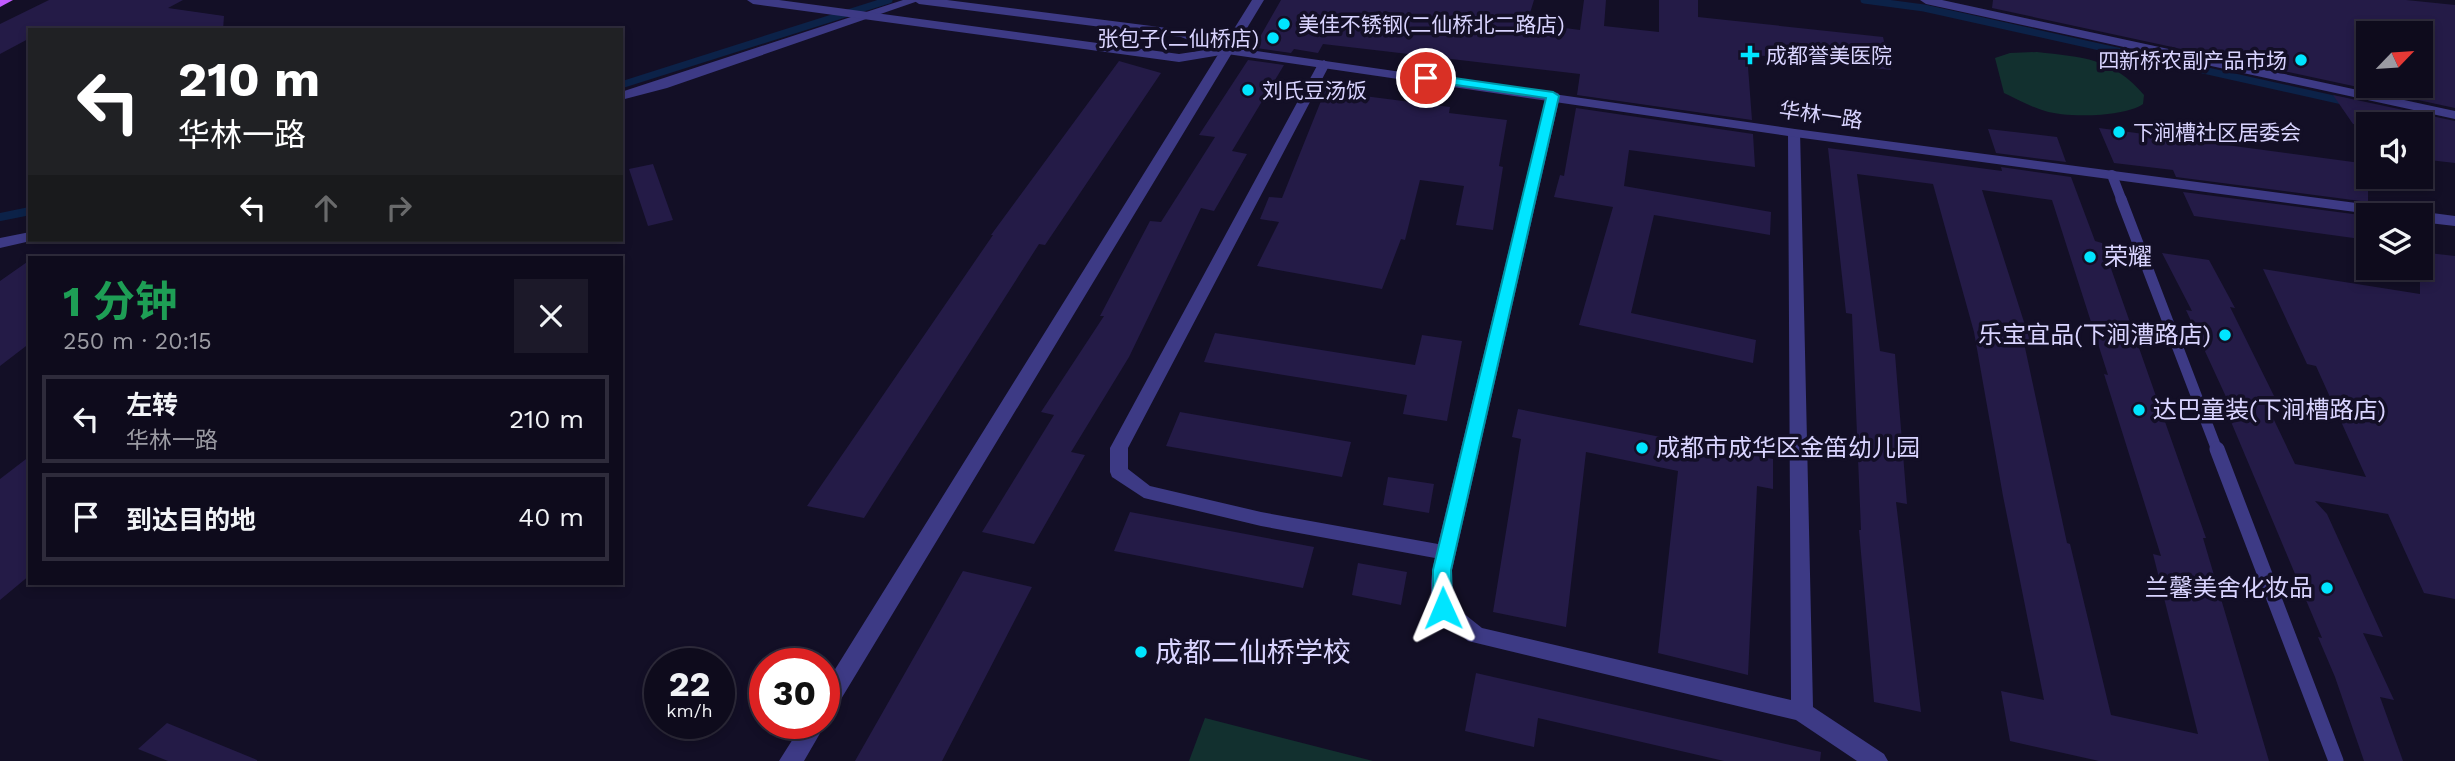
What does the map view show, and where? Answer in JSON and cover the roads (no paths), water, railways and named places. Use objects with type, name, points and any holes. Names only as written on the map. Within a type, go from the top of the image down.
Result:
[{"type":"main road","points":[[0,3],[7,0]]},
{"type":"street","points":[[753,0],[1179,58],[1227,50]]},
{"type":"street","points":[[623,95],[863,15],[917,0],[1183,34],[1227,50]]},
{"type":"street","points":[[840,681],[1258,0]]},
{"type":"street","points":[[1926,0],[2455,115]]},
{"type":"street","name":"华林一路","points":[[1227,50],[1795,133],[2356,208]]},
{"type":"street","points":[[1324,64],[1119,448],[1119,472],[1144,491],[1261,519],[1446,553]]},
{"type":"street","points":[[1553,96],[1442,570],[1443,608],[1476,635],[1802,712],[1876,761]]},
{"type":"street","points":[[1795,133],[1802,712]]},
{"type":"street","points":[[2433,218],[2455,221]]},
{"type":"street","points":[[0,243],[28,237]]},
{"type":"street","points":[[791,761],[805,739]]},
{"type":"lane","points":[[2112,175],[2336,761]]},
{"type":"waterway","points":[[623,84],[889,0]]},
{"type":"waterway","points":[[1864,0],[1924,8],[2347,102]]},
{"type":"waterway","points":[[0,217],[28,211]]},
{"type":"place","name":"美佳不锈钢(二仙桥北二路店)","points":[[1284,24]]},
{"type":"place","name":"张包子(二仙桥店)","points":[[1273,38]]},
{"type":"place","name":"成都誉美医院","points":[[1750,55]]},
{"type":"place","name":"四新桥农副产品市场","points":[[2301,60]]},
{"type":"place","name":"刘氏豆汤饭","points":[[1248,90]]},
{"type":"place","name":"下涧槽社区居委会","points":[[2119,132]]},
{"type":"place","name":"荣耀","points":[[2090,257]]},
{"type":"place","name":"乐宝宜品(下涧漕路店)","points":[[2225,335]]},
{"type":"place","name":"达巴童装(下涧槽路店)","points":[[2139,410]]},
{"type":"place","name":"成都市成华区金笛幼儿园","points":[[1642,448]]},
{"type":"place","name":"兰馨美舍化妆品","points":[[2327,588]]},
{"type":"place","name":"成都二仙桥学校","points":[[1141,652]]}]
